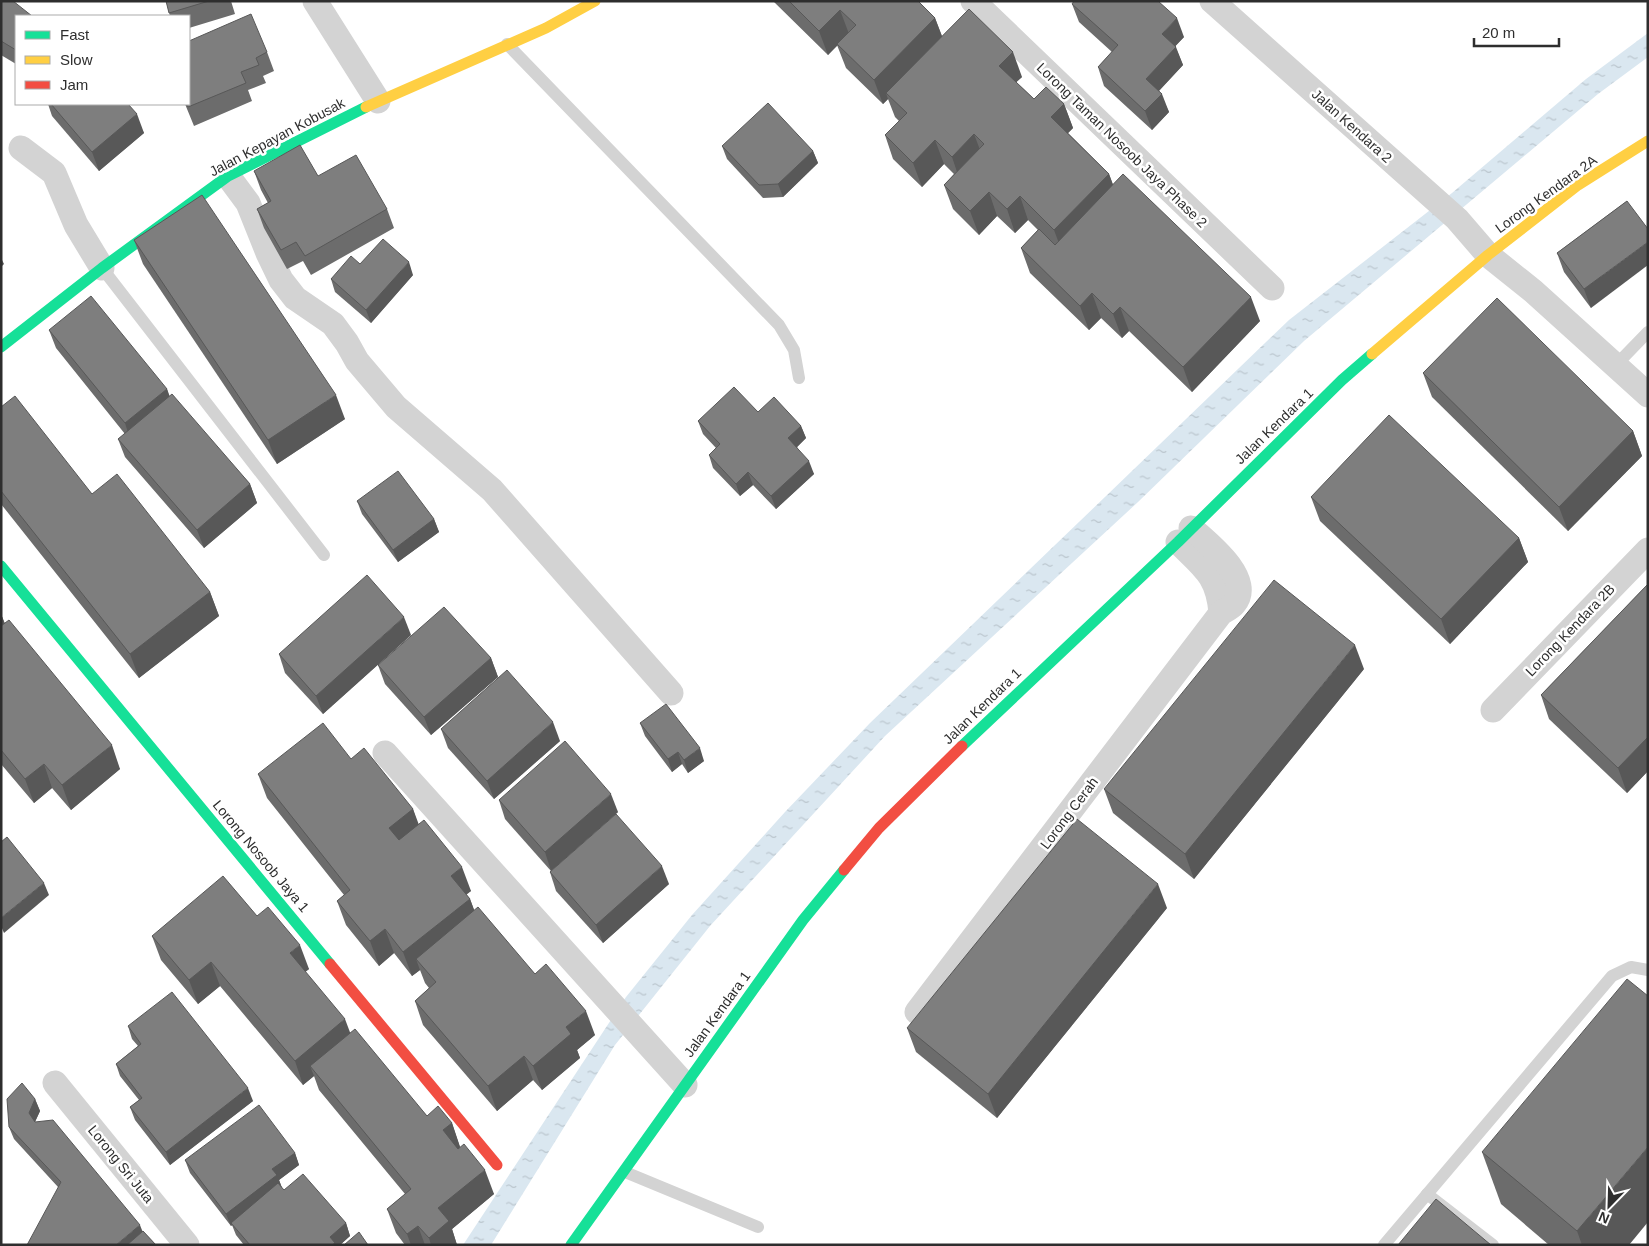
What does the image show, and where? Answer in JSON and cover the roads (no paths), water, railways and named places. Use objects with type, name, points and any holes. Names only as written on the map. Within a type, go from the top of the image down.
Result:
[{"type":"street","points":[[314,1],[378,101]]},
{"type":"street","name":"Jalan Kepayan Kobusak","points":[[1,347],[102,268],[228,176],[378,101],[546,28],[595,1]]},
{"type":"street","name":"Lorong Taman Nosoob Jaya Phase 2","points":[[973,1],[1272,288]]},
{"type":"street","name":"Jalan Kendara 2","points":[[1212,1],[1457,219],[1488,255],[1533,291],[1616,364],[1648,395]]},
{"type":"street","name":"Lorong Kendara 2A","points":[[1488,255],[1578,185],[1648,141]]},
{"type":"street","points":[[21,148],[54,173],[76,225],[102,268]]},
{"type":"street","points":[[228,176],[248,203],[281,280],[295,298],[334,324],[357,361],[396,407],[492,490],[671,693]]},
{"type":"street","name":"Jalan Kendara 1","points":[[571,1245],[625,1172],[803,920],[879,828],[984,724],[1185,535],[1342,380],[1488,255]]},
{"type":"street","name":"Lorong Cerah","points":[[917,1012],[1221,613],[1218,588],[1185,535]]},
{"type":"street","name":"Lorong Kendara 2B","points":[[1493,710],[1648,550]]},
{"type":"street","name":"Lorong Nosoob Jaya 1","points":[[1,566],[497,1166]]},
{"type":"street","points":[[385,753],[685,1085]]},
{"type":"street","name":"Lorong Sri Juta","points":[[54,1083],[187,1245]]},
{"type":"lane","points":[[507,44],[779,325],[794,350],[799,378]]},
{"type":"lane","points":[[102,268],[324,555]]},
{"type":"lane","points":[[1616,364],[1648,332]]},
{"type":"lane","points":[[1384,1245],[1612,976],[1631,967],[1648,970]]},
{"type":"lane","points":[[625,1172],[646,1179],[758,1227]]},
{"type":"lane","points":[[1427,1194],[1493,1245]]},
{"type":"water","points":[[1648,33],[1648,57],[1598,94],[1304,341],[1138,502],[885,736],[710,926],[615,1045],[491,1245],[463,1245],[626,997],[692,915],[785,812],[870,723],[1289,320],[1452,193],[1586,79]]}]
